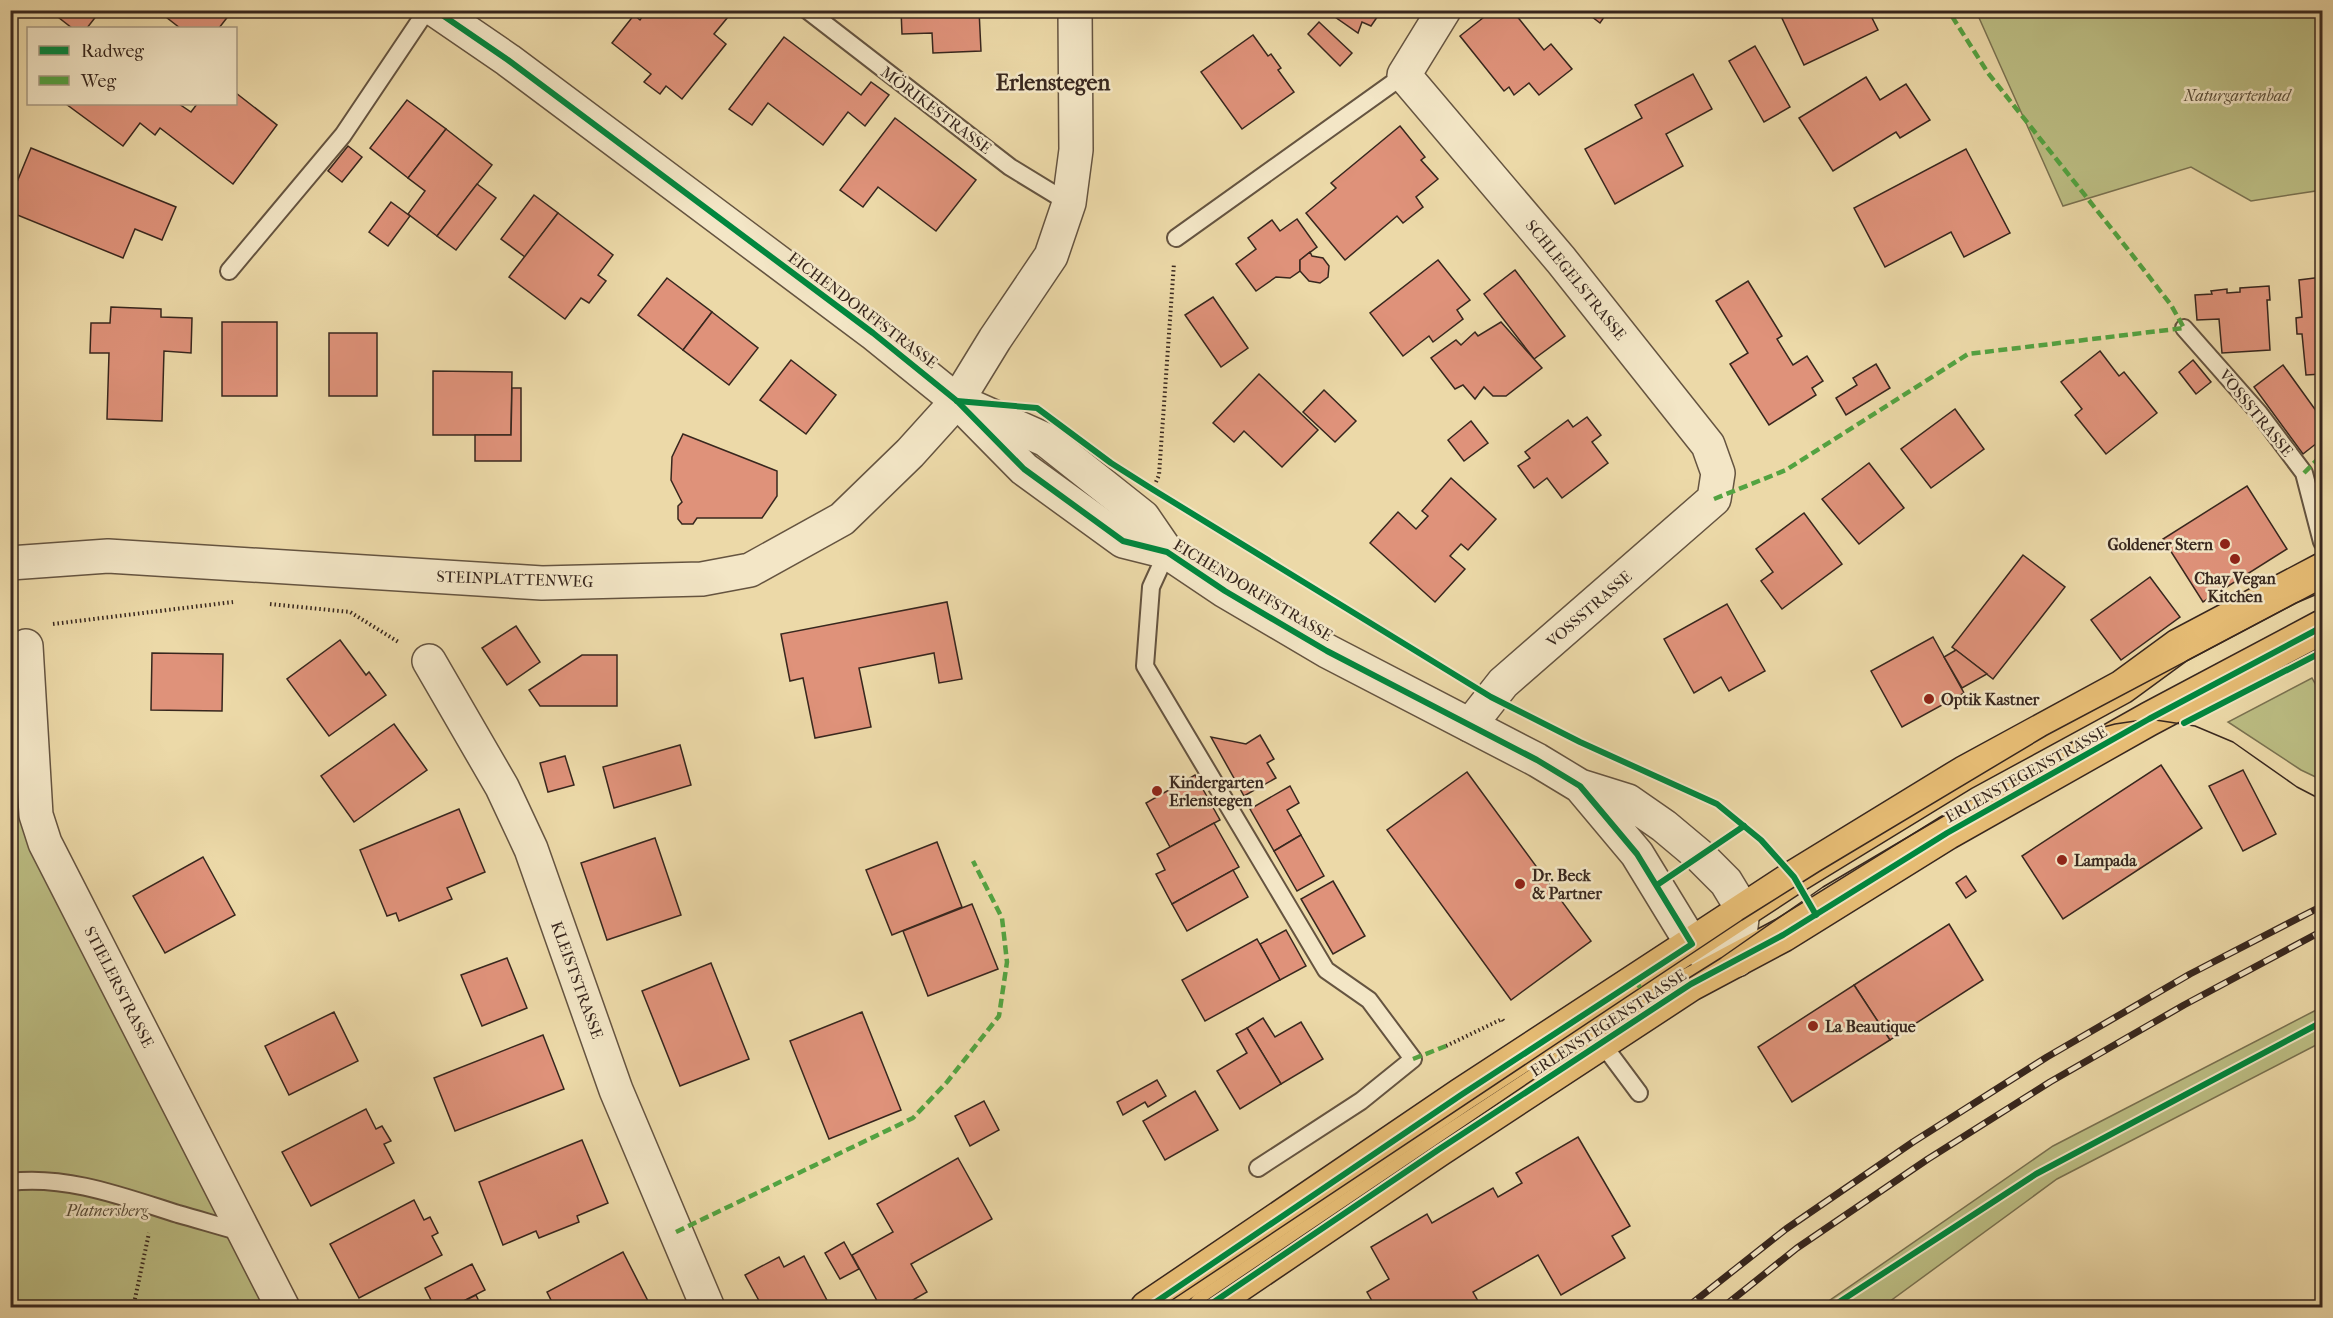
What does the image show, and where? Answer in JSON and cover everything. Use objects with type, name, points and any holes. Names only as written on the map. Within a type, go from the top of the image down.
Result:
[{"type":"main road","name":"ERLENSTEGENSTRASSE","points":[[1147,1308],[1526,1052],[1743,910],[1926,796],[2035,733],[2122,687],[2178,646],[2322,570]]},
{"type":"main road","name":"ERLENSTEGENSTRASSE","points":[[1205,1308],[1690,984],[1783,935],[1947,833],[2149,719],[2322,627]]},
{"type":"main road","points":[[1926,796],[1947,833]]},
{"type":"street","name":"EICHENDORFFSTRASSE","points":[[435,10],[508,60],[844,311],[957,401],[1046,440],[1143,517],[1167,552],[1225,591],[1295,632],[1537,760],[1580,786],[1628,801],[1664,826],[1701,857],[1726,882],[1743,910]]},
{"type":"street","points":[[957,401],[994,339],[1051,256],[1070,203],[1076,150],[1075,10]]},
{"type":"street","points":[[1404,75],[1444,10]]},
{"type":"street","name":"SCHLEGELSTRASSE","points":[[1404,75],[1561,260],[1708,445],[1718,473],[1714,499]]},
{"type":"street","name":"STEINPLATTENWEG","points":[[10,563],[108,556],[542,583],[702,579],[750,570],[842,519],[910,453],[957,401]]},
{"type":"street","name":"VOSSSTRASSE","points":[[1470,725],[1503,683],[1714,499]]},
{"type":"street","name":"STIELERSTRASSE","points":[[26,646],[36,815],[45,843],[283,1308]]},
{"type":"street","name":"KLEISTSTRASSE","points":[[429,661],[502,788],[531,849],[616,1090],[708,1308]]},
{"type":"street","name":"EICHENDORFFSTRASSE","points":[[1580,786],[1642,862],[1692,944]]},
{"type":"street","points":[[1737,960],[1743,910]]},
{"type":"street","name":"ERLENSTEGENSTRASSE","points":[[1692,944],[1698,950],[1721,958],[1737,960]]},
{"type":"lane","points":[[229,271],[343,135],[427,10]]},
{"type":"lane","name":"MÖRIKESTRASSE","points":[[807,10],[817,21],[1010,167],[1070,203]]},
{"type":"lane","points":[[1176,238],[1404,75]]},
{"type":"lane","name":"VOSSSTRASSE","points":[[2184,328],[2259,413],[2304,473],[2322,542]]},
{"type":"lane","points":[[1167,552],[1151,587],[1145,666],[1326,970],[1369,1000],[1413,1059],[1361,1101],[1258,1168]]},
{"type":"lane","points":[[1601,1042],[1639,1093]]},
{"type":"lane","points":[[10,1182],[26,1180],[75,1185],[246,1233]]},
{"type":"lane","points":[[1267,1226],[1287,1253]]},
{"type":"path","points":[[1160,475],[1176,238]]},
{"type":"path","points":[[26,646],[23,627],[236,601]]},
{"type":"path","points":[[259,603],[350,612],[429,661]]},
{"type":"path","points":[[1446,1046],[1502,1018]]},
{"type":"path","points":[[133,1308],[154,1206]]},
{"type":"green space","name":"Naturgartenbad","points":[[1976,11],[2322,11],[2322,190],[2251,201],[2191,167],[2063,206]]},
{"type":"green space","points":[[2312,678],[2322,696],[2322,780],[2301,770],[2228,722]]},
{"type":"green space","name":"Platnersberg","points":[[10,739],[19,807],[31,849],[265,1307],[11,1307]]},
{"type":"green space","points":[[2322,1007],[2322,1042],[2057,1179],[1882,1307],[1820,1307],[2053,1146]]},
{"type":"building","points":[[49,10],[101,10],[88,27],[71,27]]},
{"type":"building","points":[[157,10],[233,10],[220,27],[179,27]]},
{"type":"building","points":[[647,10],[720,10],[728,17],[714,34],[726,44],[682,99],[666,86],[660,94],[644,82],[651,74],[612,43],[634,15],[640,20]]},
{"type":"building","points":[[901,10],[979,10],[981,51],[933,53],[932,33],[902,34]]},
{"type":"building","points":[[1325,10],[1382,10],[1371,26],[1362,22],[1358,33]]},
{"type":"building","points":[[1493,10],[1512,10],[1544,50],[1551,44],[1572,69],[1539,95],[1529,83],[1514,95],[1509,87],[1504,91],[1460,36]]},
{"type":"building","points":[[1583,10],[1609,10],[1600,23]]},
{"type":"building","points":[[1787,10],[1868,10],[1878,30],[1804,65],[1780,14]]},
{"type":"building","points":[[1319,22],[1352,53],[1340,66],[1308,34]]},
{"type":"building","points":[[1253,35],[1268,56],[1271,54],[1281,68],[1278,70],[1294,92],[1242,129],[1201,72]]},
{"type":"building","points":[[784,37],[861,95],[871,82],[889,95],[865,126],[848,112],[823,145],[768,103],[752,125],[729,109]]},
{"type":"building","points":[[1755,46],[1790,107],[1764,122],[1729,61]]},
{"type":"building","points":[[1693,74],[1712,109],[1666,134],[1683,166],[1615,204],[1585,149],[1642,118],[1635,105]]},
{"type":"building","points":[[1866,77],[1880,100],[1906,84],[1930,120],[1900,138],[1896,132],[1833,171],[1799,118]]},
{"type":"building","points":[[237,94],[277,125],[233,184],[160,128],[155,135],[140,123],[123,146],[67,105],[180,105],[191,112],[196,105],[237,105]]},
{"type":"building","points":[[407,100],[446,129],[408,178],[370,148]]},
{"type":"building","points":[[895,118],[976,180],[936,231],[878,187],[863,207],[840,190]]},
{"type":"building","points":[[1400,126],[1425,157],[1421,160],[1438,179],[1416,197],[1423,207],[1403,223],[1397,216],[1345,260],[1306,213],[1336,188],[1331,183]]},
{"type":"building","points":[[446,129],[492,165],[437,236],[408,214],[425,191],[408,178]]},
{"type":"building","points":[[348,146],[362,157],[342,182],[328,171]]},
{"type":"building","points":[[31,148],[176,207],[162,240],[135,229],[123,258],[10,212],[10,199]]},
{"type":"building","points":[[1966,149],[2010,233],[1964,257],[1951,232],[1885,267],[1854,208]]},
{"type":"building","points":[[477,184],[496,198],[456,250],[437,236]]},
{"type":"building","points":[[534,195],[558,213],[525,257],[501,239]]},
{"type":"building","points":[[391,202],[410,216],[388,246],[369,232]]},
{"type":"building","points":[[558,213],[613,255],[598,275],[606,281],[589,303],[581,298],[565,319],[509,277]]},
{"type":"building","points":[[1297,219],[1317,247],[1300,260],[1300,271],[1290,278],[1276,277],[1256,291],[1236,264],[1256,249],[1248,238],[1272,220],[1280,231]]},
{"type":"building","points":[[1310,252],[1312,256],[1323,258],[1329,266],[1328,277],[1320,283],[1309,281],[1300,271],[1300,260]]},
{"type":"building","points":[[1438,260],[1470,300],[1457,310],[1463,319],[1433,342],[1429,336],[1403,356],[1370,313]]},
{"type":"building","points":[[1515,270],[1565,336],[1534,359],[1484,294]]},
{"type":"building","points":[[2322,277],[2322,374],[2306,375],[2302,334],[2297,334],[2296,318],[2302,317],[2299,280]]},
{"type":"building","points":[[667,278],[712,312],[683,350],[638,315]]},
{"type":"building","points":[[1748,281],[1782,336],[1777,339],[1793,365],[1807,356],[1823,381],[1812,388],[1816,395],[1769,425],[1730,364],[1748,353],[1716,301]]},
{"type":"building","points":[[2269,286],[2270,300],[2267,300],[2270,350],[2222,353],[2219,319],[2197,320],[2195,295],[2212,294],[2211,291],[2227,289],[2227,293],[2240,292],[2240,288]]},
{"type":"building","points":[[1213,297],[1248,348],[1221,367],[1185,315]]},
{"type":"building","points":[[111,307],[161,309],[161,317],[192,318],[191,353],[164,351],[162,421],[107,419],[109,353],[90,353],[91,323],[110,323]]},
{"type":"building","points":[[712,312],[758,348],[729,385],[683,350]]},
{"type":"building","points":[[222,322],[277,322],[277,396],[222,396]]},
{"type":"building","points":[[1501,322],[1542,368],[1506,396],[1493,396],[1484,387],[1475,399],[1463,385],[1455,389],[1431,358],[1456,340],[1461,345],[1475,332],[1478,336]]},
{"type":"building","points":[[329,333],[377,333],[377,396],[329,396]]},
{"type":"building","points":[[2100,351],[2119,376],[2124,372],[2157,413],[2106,454],[2075,415],[2082,409],[2061,382]]},
{"type":"building","points":[[791,360],[836,395],[806,434],[760,400]]},
{"type":"building","points":[[2193,360],[2211,382],[2196,394],[2179,372]]},
{"type":"building","points":[[1876,364],[1890,388],[1846,415],[1836,398],[1857,385],[1853,378]]},
{"type":"building","points":[[2283,365],[2322,419],[2322,439],[2303,454],[2254,387]]},
{"type":"building","points":[[433,371],[512,372],[511,435],[433,435]]},
{"type":"building","points":[[1259,374],[1318,430],[1282,467],[1244,431],[1234,442],[1213,423]]},
{"type":"building","points":[[512,388],[521,388],[521,461],[475,461],[475,435],[511,435]]},
{"type":"building","points":[[1324,390],[1356,421],[1335,442],[1303,412]]},
{"type":"building","points":[[1955,409],[1984,449],[1931,488],[1901,449]]},
{"type":"building","points":[[1587,417],[1601,435],[1592,442],[1608,463],[1562,498],[1547,478],[1534,488],[1518,466],[1530,458],[1525,452],[1568,420],[1573,427]]},
{"type":"building","points":[[1471,421],[1488,443],[1464,461],[1448,440]]},
{"type":"building","points":[[683,434],[777,471],[777,496],[762,518],[697,518],[693,524],[682,524],[678,519],[678,506],[682,502],[671,480],[672,457]]},
{"type":"building","points":[[1869,463],[1904,508],[1859,544],[1822,499]]},
{"type":"building","points":[[1451,478],[1496,519],[1468,550],[1461,544],[1450,556],[1465,569],[1435,602],[1370,543],[1398,512],[1416,529],[1428,516],[1422,511]]},
{"type":"building","name":"Goldener Stern","points":[[2247,486],[2287,549],[2203,602],[2163,539]]},
{"type":"building","points":[[1804,513],[1842,564],[1782,609],[1761,581],[1773,572],[1756,549]]},
{"type":"building","points":[[2023,555],[2065,587],[1993,679],[1952,647]]},
{"type":"building","points":[[2150,577],[2180,617],[2121,660],[2091,620]]},
{"type":"building","points":[[947,602],[962,679],[939,683],[934,653],[859,668],[871,727],[815,738],[803,678],[790,681],[781,634]]},
{"type":"building","points":[[1727,604],[1765,671],[1729,691],[1721,677],[1694,693],[1664,639]]},
{"type":"building","points":[[516,626],[540,662],[507,685],[482,648]]},
{"type":"building","points":[[1933,637],[1964,693],[1902,727],[1871,671]]},
{"type":"building","points":[[340,640],[366,675],[369,672],[386,695],[329,736],[287,679]]},
{"type":"building","points":[[1956,650],[1987,674],[1962,688],[1944,657]]},
{"type":"building","points":[[152,653],[223,654],[222,711],[151,710]]},
{"type":"building","points":[[582,655],[617,655],[617,706],[540,706],[529,690]]},
{"type":"building","points":[[394,724],[427,770],[354,822],[321,776]]},
{"type":"building","points":[[1260,735],[1274,759],[1267,763],[1276,778],[1244,796],[1211,737],[1246,744]]},
{"type":"building","points":[[680,745],[691,785],[614,808],[603,767]]},
{"type":"building","points":[[565,756],[574,785],[548,792],[540,763]]},
{"type":"building","points":[[2161,765],[2202,828],[2063,919],[2022,856]]},
{"type":"building","points":[[2243,770],[2276,834],[2243,851],[2209,786]]},
{"type":"building","points":[[1467,772],[1591,941],[1511,1000],[1387,830]]},
{"type":"building","points":[[1195,775],[1220,820],[1170,847],[1146,803]]},
{"type":"building","points":[[1290,786],[1299,803],[1287,810],[1301,835],[1274,851],[1250,809]]},
{"type":"building","points":[[459,809],[485,872],[447,888],[452,899],[399,921],[396,913],[387,916],[360,850]]},
{"type":"building","points":[[1214,823],[1239,867],[1172,904],[1156,874],[1165,870],[1157,854]]},
{"type":"building","points":[[1301,835],[1324,876],[1297,891],[1274,851]]},
{"type":"building","points":[[655,838],[681,915],[607,940],[581,863]]},
{"type":"building","points":[[937,842],[962,907],[892,935],[866,870]]},
{"type":"building","points":[[203,857],[235,915],[165,953],[133,896]]},
{"type":"building","points":[[1233,870],[1248,897],[1187,931],[1172,904]]},
{"type":"building","points":[[1966,876],[1976,891],[1966,898],[1956,883]]},
{"type":"building","points":[[1333,881],[1365,936],[1333,954],[1301,899]]},
{"type":"building","points":[[972,904],[998,969],[928,996],[903,931]]},
{"type":"building","points":[[1949,924],[1983,980],[1890,1040],[1854,985]]},
{"type":"building","points":[[1286,930],[1306,966],[1280,980],[1260,944]]},
{"type":"building","points":[[1257,939],[1280,980],[1205,1021],[1182,980]]},
{"type":"building","points":[[507,958],[527,1008],[482,1026],[461,975]]},
{"type":"building","points":[[711,963],[749,1059],[680,1086],[642,991]]},
{"type":"building","points":[[1854,985],[1890,1040],[1792,1102],[1758,1047]]},
{"type":"building","points":[[334,1012],[358,1061],[289,1095],[265,1046]]},
{"type":"building","points":[[862,1012],[901,1110],[829,1139],[790,1041]]},
{"type":"building","points":[[1263,1018],[1275,1037],[1301,1022],[1323,1059],[1281,1084],[1247,1028]]},
{"type":"building","points":[[1247,1028],[1281,1084],[1240,1109],[1217,1071],[1247,1053],[1236,1034]]},
{"type":"building","points":[[543,1035],[564,1089],[455,1131],[434,1078]]},
{"type":"building","points":[[1157,1080],[1166,1096],[1148,1107],[1145,1102],[1123,1115],[1117,1102]]},
{"type":"building","points":[[1195,1091],[1218,1130],[1165,1160],[1143,1121]]},
{"type":"building","points":[[984,1101],[999,1130],[970,1146],[955,1116]]},
{"type":"building","points":[[366,1109],[376,1129],[382,1126],[391,1141],[384,1144],[394,1163],[311,1206],[282,1152]]},
{"type":"building","points":[[1578,1137],[1630,1226],[1612,1236],[1625,1258],[1561,1295],[1538,1255],[1473,1292],[1482,1308],[1376,1308],[1367,1292],[1389,1279],[1371,1247],[1427,1214],[1432,1223],[1493,1188],[1498,1197],[1522,1183],[1516,1173]]},
{"type":"building","points":[[582,1140],[608,1203],[577,1216],[579,1222],[539,1238],[536,1231],[503,1245],[479,1182]]},
{"type":"building","points":[[958,1158],[992,1219],[911,1264],[927,1292],[899,1308],[881,1308],[852,1255],[893,1232],[877,1204]]},
{"type":"building","points":[[414,1200],[424,1220],[430,1217],[438,1233],[432,1236],[442,1255],[359,1298],[330,1244]]},
{"type":"building","points":[[844,1242],[859,1269],[840,1279],[825,1253]]},
{"type":"building","points":[[623,1252],[649,1303],[639,1308],[555,1308],[547,1292]]},
{"type":"building","points":[[804,1256],[831,1308],[763,1308],[745,1275],[779,1257],[784,1267]]},
{"type":"building","points":[[472,1264],[485,1290],[450,1308],[435,1308],[425,1288]]},
{"type":"building","points":[[476,1295],[482,1308],[450,1308]]},
{"type":"tram line","points":[[1160,1308],[1742,920],[1820,871],[2047,735],[2296,603],[2322,592]]},
{"type":"tram line","points":[[1196,1308],[1617,1023],[1721,958],[1823,887],[2056,750],[2100,728],[2149,719],[2195,726],[2233,742],[2297,787],[2322,800]]},
{"type":"railway","points":[[1686,1308],[1786,1229],[1913,1142],[2047,1057],[2190,974],[2322,906]]},
{"type":"railway","points":[[1722,1308],[1797,1248],[1928,1159],[2050,1082],[2184,1005],[2322,931]]},
{"type":"marked path","points":[[1714,499],[1786,470],[1968,354],[2184,328],[2171,305],[1988,73],[1948,10]]},
{"type":"marked path","points":[[2304,473],[2322,455]]},
{"type":"marked path","points":[[676,1232],[913,1118],[947,1082],[999,1016],[1007,962],[1002,918],[973,861]]},
{"type":"marked path","points":[[1635,980],[1654,1008]]},
{"type":"marked path","points":[[1413,1059],[1446,1046]]},
{"type":"cycle path","points":[[435,10],[508,60],[873,333],[957,401],[1024,469],[1123,541],[1167,552],[1225,591],[1327,651],[1537,760],[1580,786],[1637,854],[1692,944],[1461,1095],[1147,1308]]},
{"type":"cycle path","points":[[957,401],[1037,408],[1111,463],[1491,697],[1580,742],[1717,804],[1761,840],[1794,877],[1816,915]]},
{"type":"cycle path","points":[[1205,1308],[1438,1150],[1691,984],[1783,935],[1947,833],[2149,719],[2322,627]]},
{"type":"cycle path","points":[[2184,723],[2322,652]]},
{"type":"cycle path","points":[[1657,885],[1744,826]]},
{"type":"cycle path","points":[[1830,1308],[2036,1174],[2322,1022]]},
{"type":"place","name":"Goldener Stern","points":[[2225,544]]},
{"type":"place","name":"Chay Vegan Kitchen","points":[[2235,559]]},
{"type":"place","name":"Optik Kastner","points":[[1929,699]]},
{"type":"place","name":"Kindergarten Erlenstegen","points":[[1157,791]]},
{"type":"place","name":"Lampada","points":[[2062,860]]},
{"type":"place","name":"Dr. Beck & Partner","points":[[1520,884]]},
{"type":"place","name":"La Beautique","points":[[1813,1026]]},
{"type":"district","name":"Erlenstegen","points":[[1053,83]]}]
